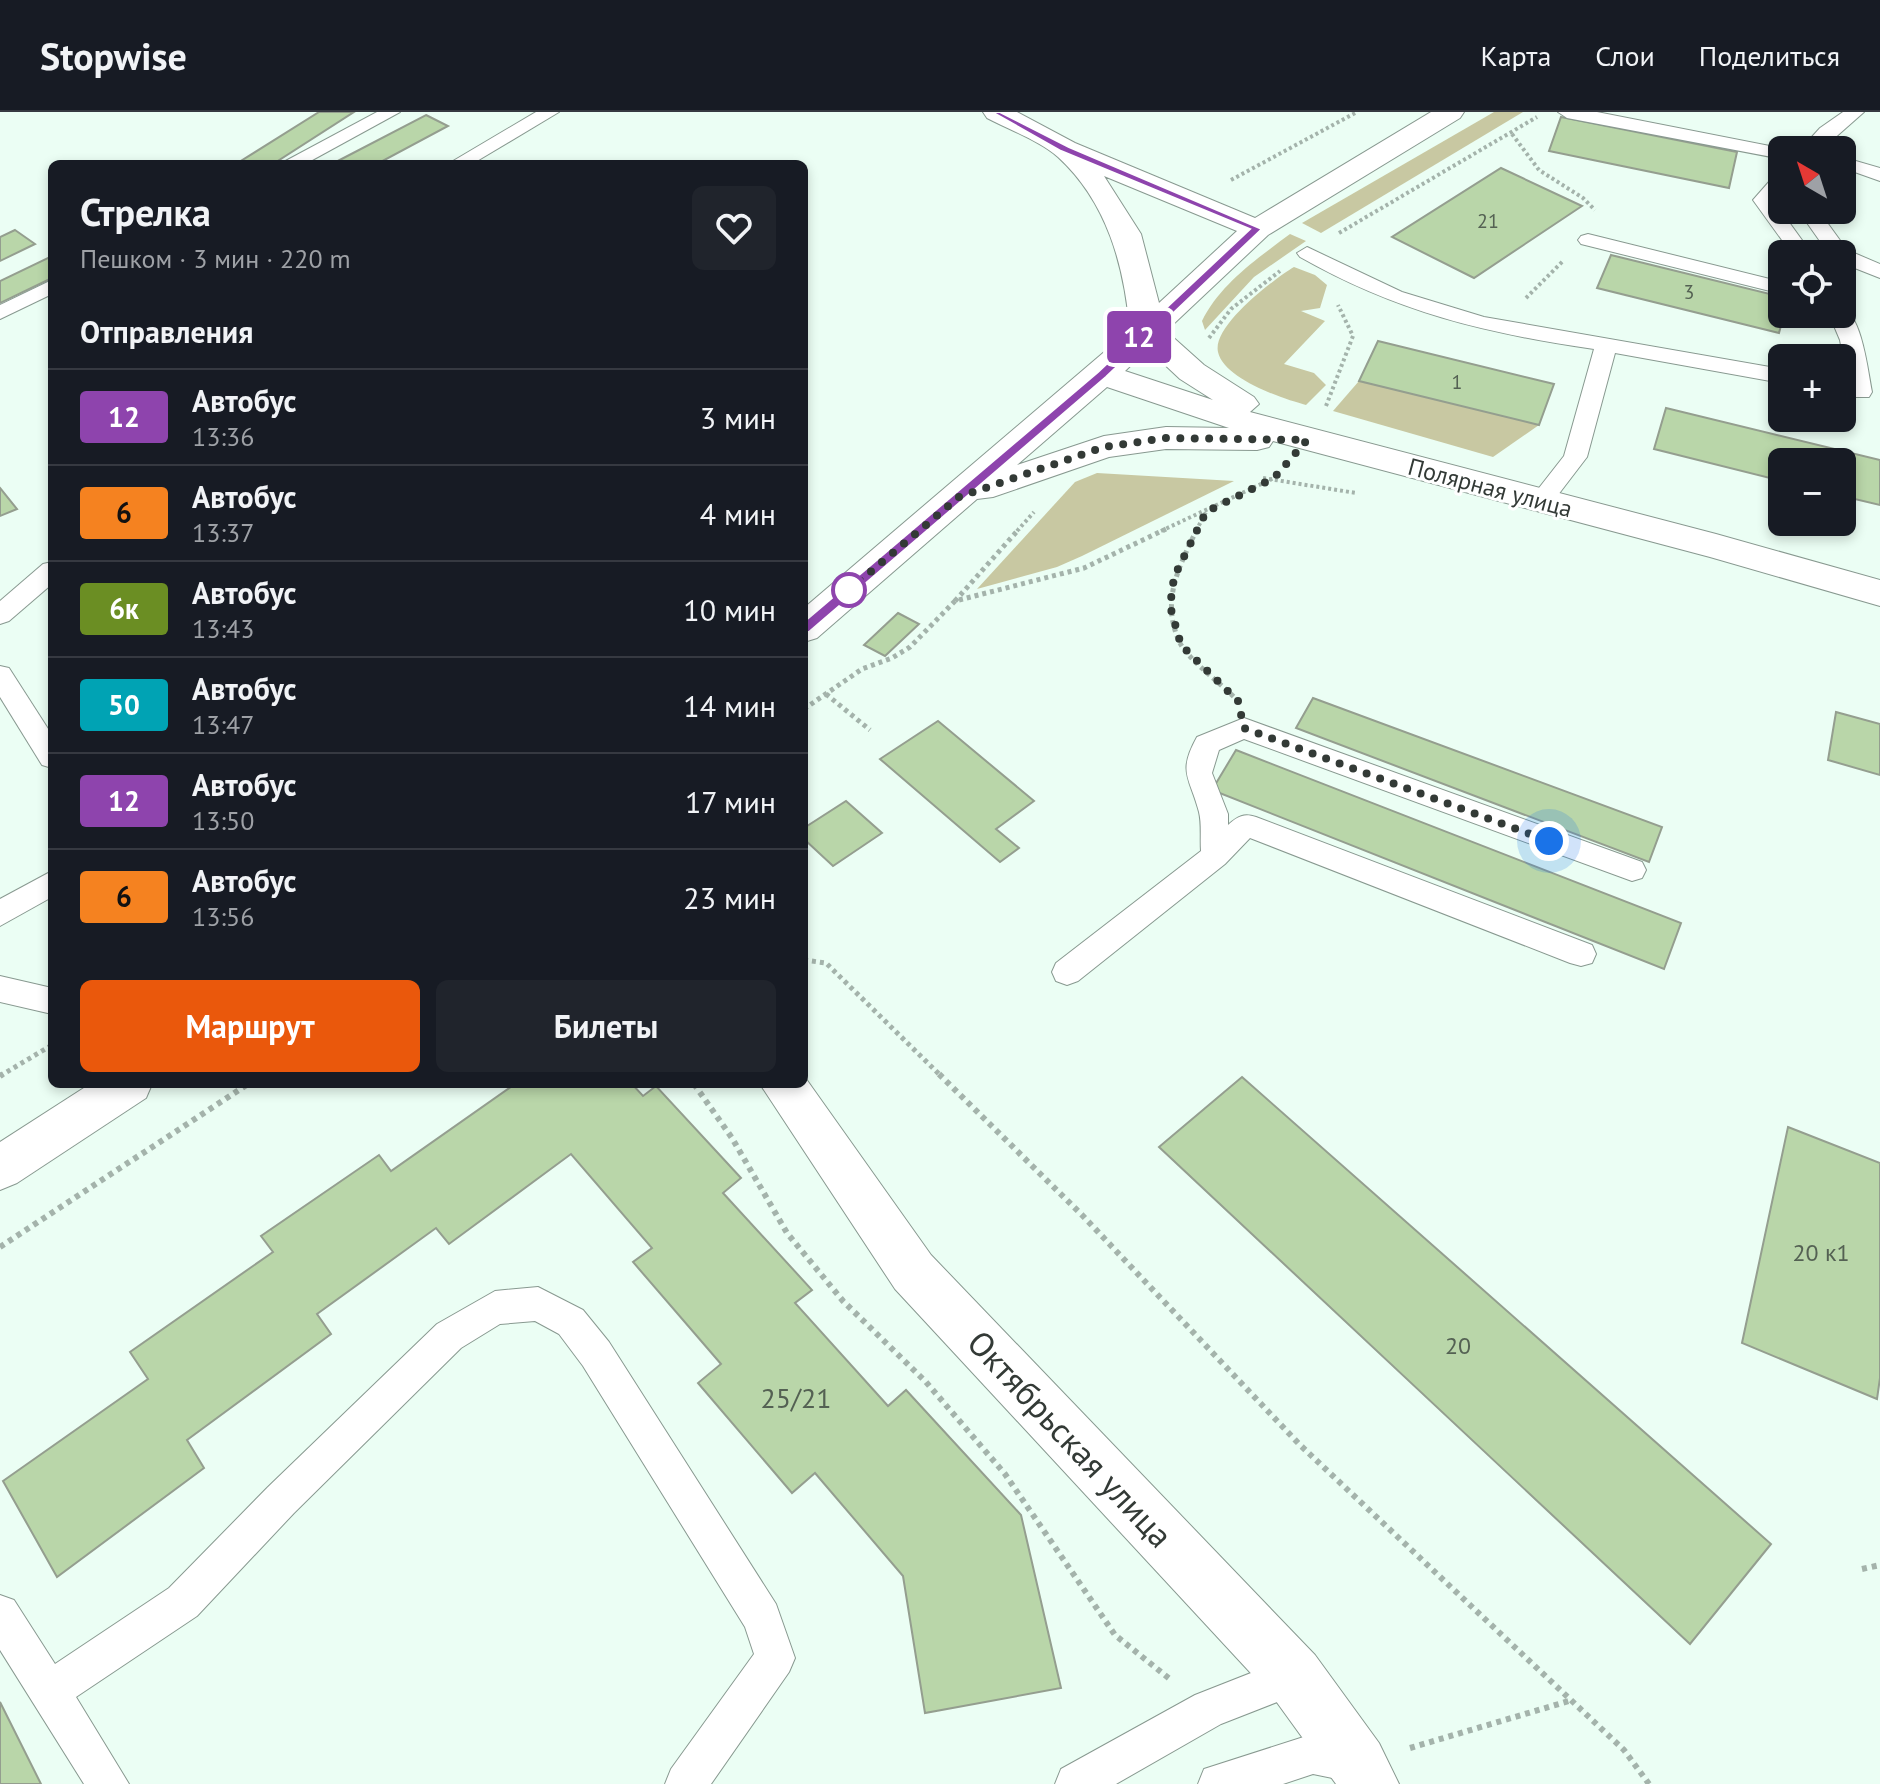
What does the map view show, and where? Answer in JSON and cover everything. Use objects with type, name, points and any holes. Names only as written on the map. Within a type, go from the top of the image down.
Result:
[{"type":"main road","points":[[997,112],[1065,149],[1257,229]]},
{"type":"main road","points":[[808,626],[1102,374],[1257,229],[1450,112]]},
{"type":"main road","points":[[1065,149],[1099,184],[1127,232],[1144,285],[1146,330],[1192,372],[1238,402],[1307,440]]},
{"type":"main road","points":[[1139,180],[1196,193],[1244,190],[1304,182],[1372,158]]},
{"type":"main road","points":[[1210,270],[1191,327],[1191,343],[1199,362],[1238,402]]},
{"type":"main road","name":"Полярная улица","points":[[1102,374],[1307,440],[1716,546],[1880,593]]},
{"type":"main road","points":[[959,497],[1104,447],[1166,438],[1307,440]]},
{"type":"main road","points":[[0,1168],[123,1088]]},
{"type":"main road","name":"Октябрьская улица","points":[[786,1088],[913,1272],[1294,1676],[1364,1774]]},
{"type":"lane","points":[[298,160],[391,112]]},
{"type":"lane","points":[[465,160],[550,112]]},
{"type":"lane","points":[[1567,112],[1768,150]]},
{"type":"lane","points":[[1823,136],[1855,112]]},
{"type":"lane","points":[[1856,166],[1880,175]]},
{"type":"lane","points":[[1588,240],[1768,285]]},
{"type":"lane","points":[[1307,253],[1342,275],[1441,315],[1500,329],[1768,374]]},
{"type":"lane","points":[[1856,262],[1880,272]]},
{"type":"lane","points":[[0,313],[48,288]]},
{"type":"lane","points":[[1846,328],[1861,391]]},
{"type":"lane","points":[[1540,502],[1575,457],[1606,345]]},
{"type":"lane","points":[[0,615],[48,573]]},
{"type":"lane","points":[[0,675],[48,752]]},
{"type":"lane","points":[[1215,856],[1214,814],[1198,773],[1207,744],[1244,728],[1632,870]]},
{"type":"lane","points":[[1067,972],[1215,856],[1246,825],[1581,954]]},
{"type":"lane","points":[[0,914],[48,885]]},
{"type":"lane","points":[[0,989],[48,1000]]},
{"type":"lane","points":[[49,1691],[183,1602],[281,1500],[449,1336],[495,1308],[538,1304],[571,1322],[596,1354],[762,1618],[775,1658],[686,1784]]},
{"type":"lane","points":[[0,1614],[108,1784]]},
{"type":"lane","points":[[1076,1784],[1209,1709],[1294,1676]]},
{"type":"lane","points":[[1219,1784],[1313,1754],[1364,1774]]},
{"type":"path","points":[[1244,190],[1357,112]]},
{"type":"path","points":[[955,601],[1084,568],[1274,478],[1307,440],[1327,405],[1353,336],[1338,308],[1342,275]]},
{"type":"path","points":[[1259,477],[1356,493]]},
{"type":"path","points":[[808,706],[862,669],[892,658],[910,647],[1043,501]]},
{"type":"path","points":[[1206,512],[1174,577],[1170,606],[1181,645],[1238,701],[1244,728]]},
{"type":"path","points":[[826,694],[870,730]]},
{"type":"path","points":[[808,961],[826,963],[1082,1215],[1299,1444],[1624,1750],[1649,1784]]},
{"type":"path","points":[[0,1076],[48,1047]]},
{"type":"path","points":[[0,1247],[242,1088]]},
{"type":"path","points":[[697,1088],[732,1138],[787,1233],[843,1301],[926,1382],[1005,1474],[1115,1635],[1209,1709]]},
{"type":"path","points":[[1862,1569],[1880,1565]]},
{"type":"path","points":[[1364,1774],[1570,1700]]},
{"type":"green space","points":[[1494,112],[1523,112],[1321,233],[1302,223]]},
{"type":"green space","points":[[1290,234],[1306,241],[1254,277],[1205,330],[1202,321],[1219,295]]},
{"type":"green space","points":[[1294,267],[1315,275],[1327,285],[1320,308],[1301,311],[1325,321],[1284,364],[1314,373],[1326,385],[1306,405],[1270,393],[1242,379],[1223,362],[1218,352],[1219,341],[1234,317],[1260,292]]},
{"type":"green space","points":[[1359,381],[1539,425],[1493,457],[1333,411]]},
{"type":"green space","points":[[1097,473],[1234,481],[1057,567],[977,589],[1075,482]]},
{"type":"building","points":[[319,112],[354,112],[279,160],[242,160]]},
{"type":"building","points":[[426,115],[448,126],[384,160],[340,160]]},
{"type":"building","points":[[1561,117],[1737,152],[1729,188],[1549,151]]},
{"type":"building","points":[[1501,168],[1582,206],[1474,278],[1392,237]]},
{"type":"building","points":[[15,230],[35,244],[0,261],[0,237]]},
{"type":"building","points":[[1611,255],[1768,294],[1768,328],[1780,328],[1779,333],[1597,288]]},
{"type":"building","points":[[48,258],[48,280],[0,303],[0,281]]},
{"type":"building","points":[[1378,341],[1554,384],[1539,425],[1359,381]]},
{"type":"building","points":[[1666,408],[1831,448],[1768,448],[1768,478],[1654,449]]},
{"type":"building","points":[[1856,454],[1880,460],[1880,505],[1856,499]]},
{"type":"building","points":[[0,488],[17,509],[0,516]]},
{"type":"building","points":[[898,613],[919,624],[885,656],[864,645]]},
{"type":"building","points":[[1313,698],[1662,827],[1649,862],[1296,728]]},
{"type":"building","points":[[1836,712],[1880,724],[1880,775],[1828,760]]},
{"type":"building","points":[[938,721],[1034,801],[996,829],[1019,848],[1000,862],[880,759]]},
{"type":"building","points":[[1236,750],[1681,923],[1664,969],[1212,790]]},
{"type":"building","points":[[846,801],[882,833],[833,866],[808,843],[808,825]]},
{"type":"building","points":[[1242,1077],[1771,1544],[1690,1644],[1159,1147]]},
{"type":"building","points":[[509,1088],[636,1088],[643,1096],[658,1088],[741,1178],[723,1193],[812,1290],[795,1303],[888,1406],[906,1390],[1021,1515],[1061,1688],[925,1713],[903,1576],[815,1473],[792,1493],[698,1383],[721,1364],[633,1262],[652,1248],[571,1154],[449,1244],[436,1228],[317,1314],[331,1334],[187,1440],[204,1468],[57,1577],[3,1481],[148,1379],[130,1352],[273,1252],[261,1236],[379,1155],[391,1171]]},
{"type":"building","points":[[1788,1127],[1880,1163],[1880,1378],[1877,1399],[1742,1343]]},
{"type":"building","points":[[0,1702],[41,1784],[0,1784]]},
{"type":"bus line","name":"12","points":[[808,626],[1102,374],[1257,229],[1065,149],[997,112]]},
{"type":"route","points":[[849,590],[959,497],[1104,447],[1166,438],[1307,440],[1274,478],[1206,512],[1174,577],[1170,606],[1181,645],[1238,701],[1244,728],[1549,841]]}]
